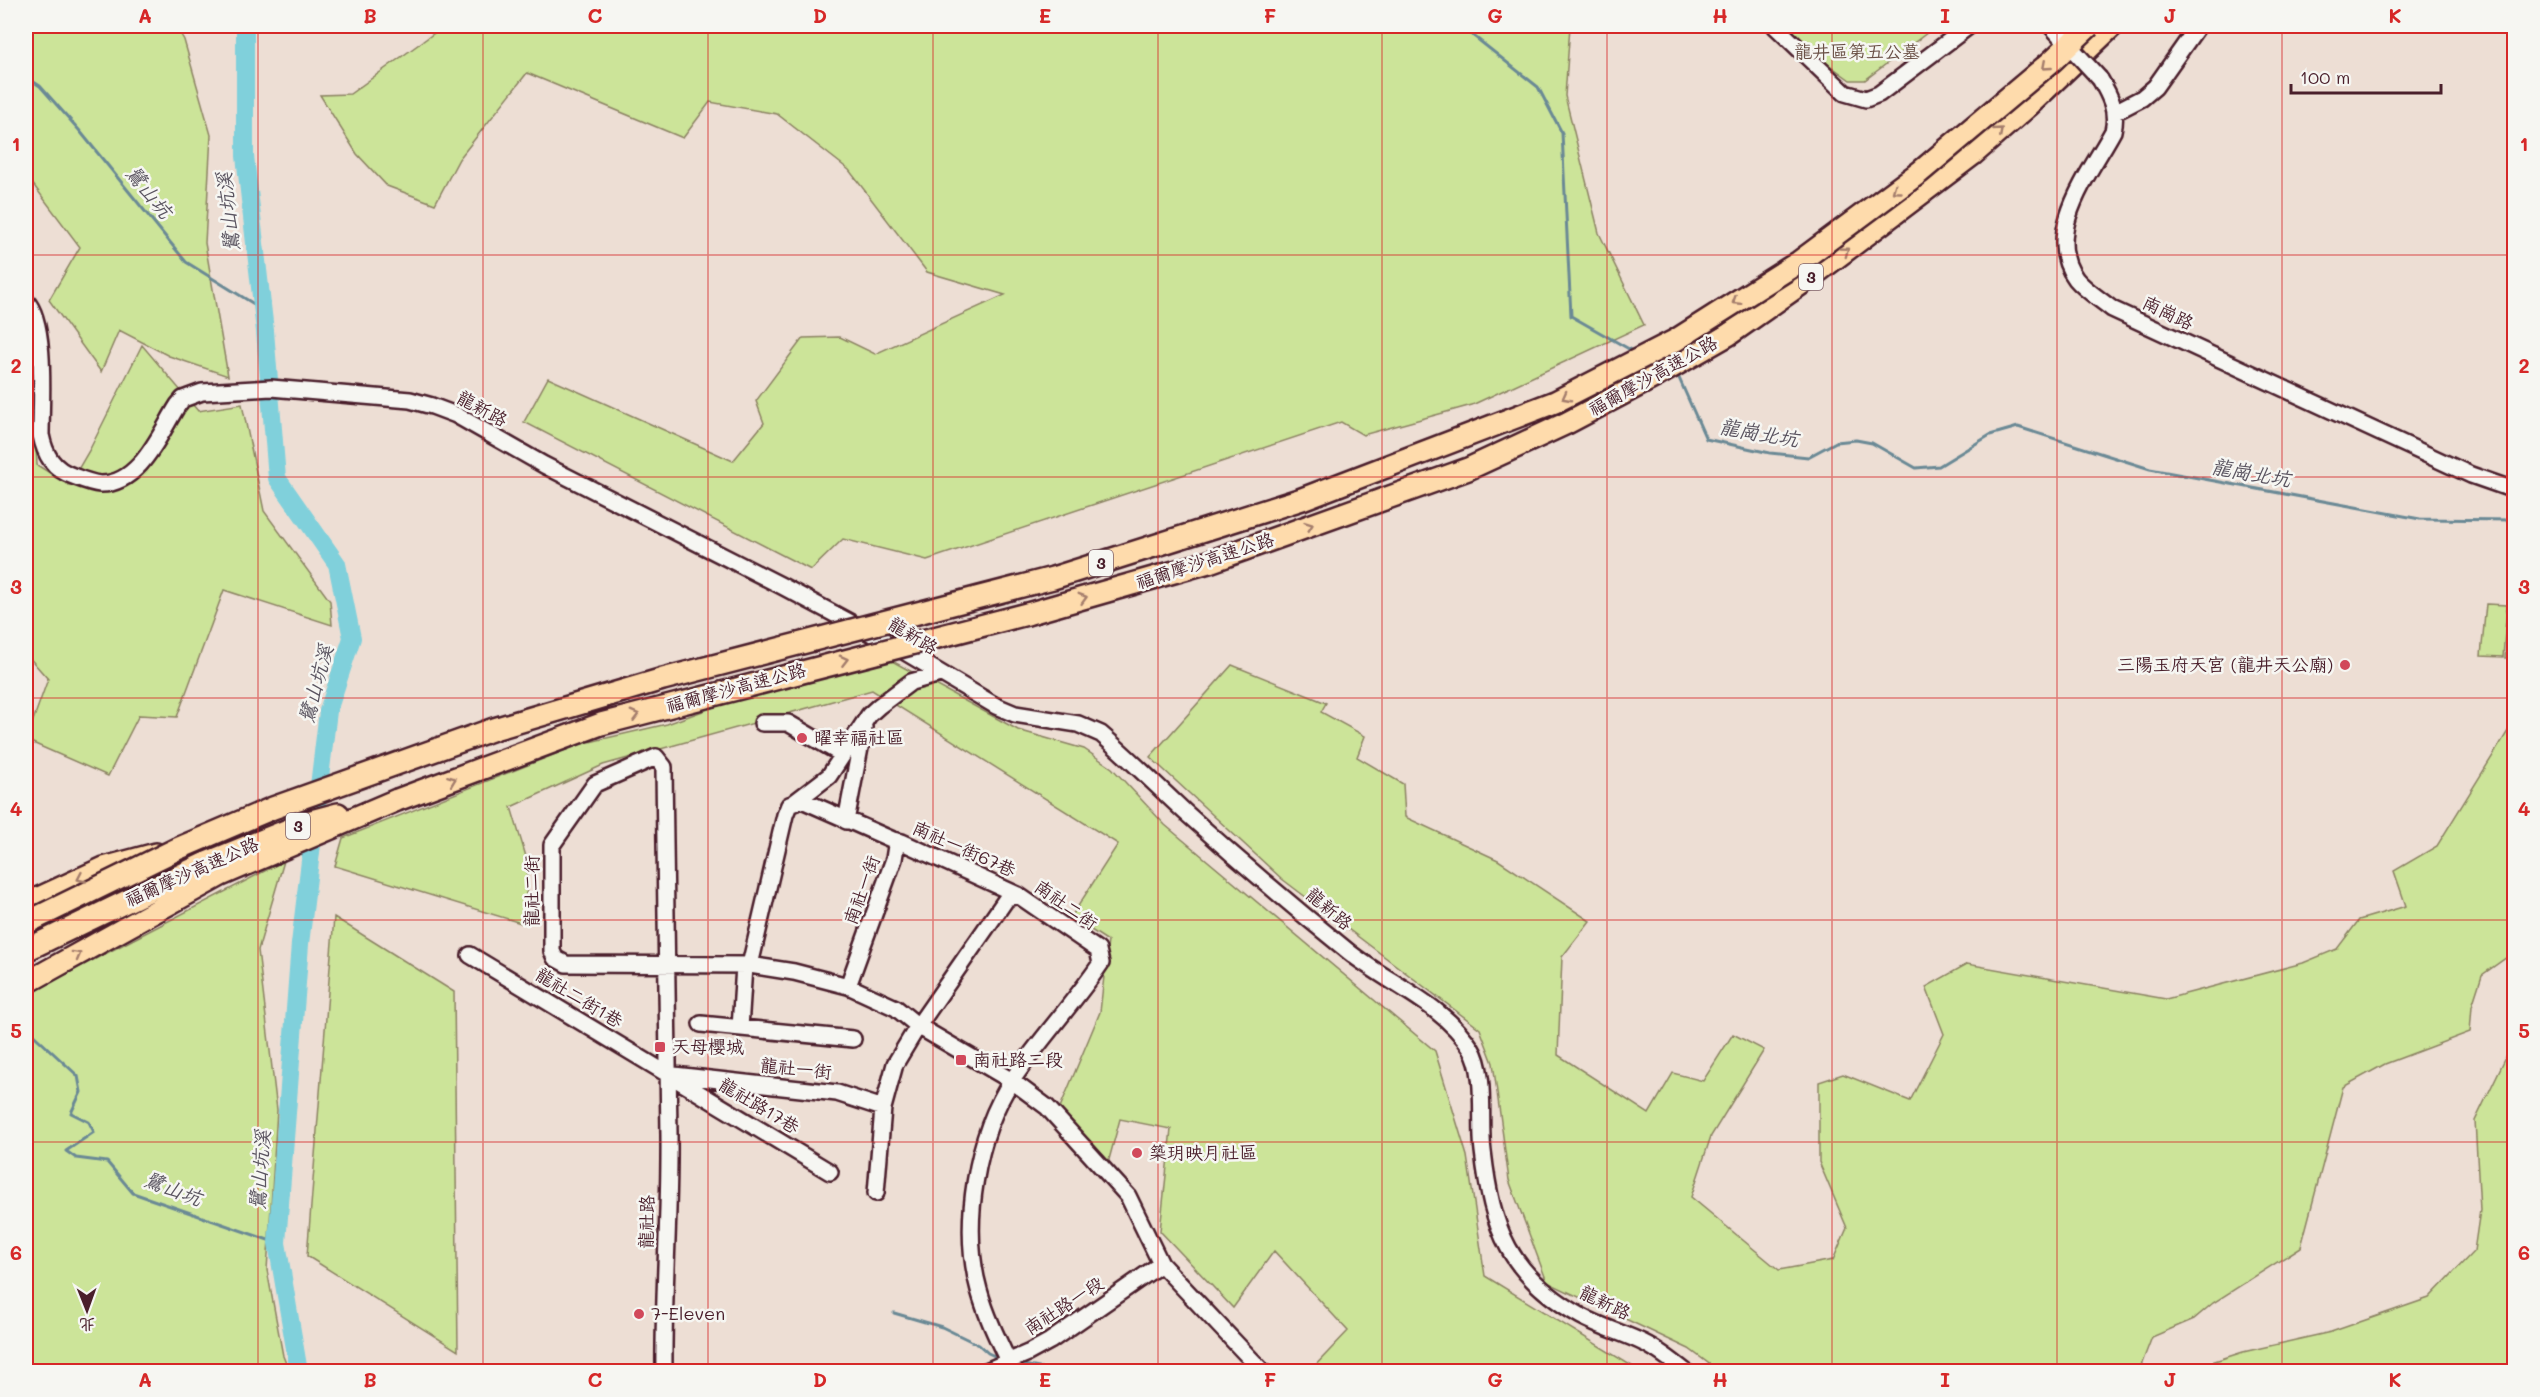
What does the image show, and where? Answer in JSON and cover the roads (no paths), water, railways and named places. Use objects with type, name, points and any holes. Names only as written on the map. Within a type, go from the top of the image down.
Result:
[{"type":"highway","name":"福爾摩沙高速公路","points":[[26,923],[177,849],[273,808],[494,729],[663,679],[1053,578],[1302,499],[1556,402],[1676,340],[1799,262],[1920,172],[2052,61],[2089,26]]},
{"type":"highway","name":"福爾摩沙高速公路","points":[[26,950],[213,870],[308,822],[397,800],[601,724],[1027,614],[1209,562],[1468,469],[1568,423],[1728,335],[1812,276],[1972,155],[2028,106],[2112,26]]},
{"type":"highway","points":[[26,904],[104,868],[177,849]]},
{"type":"highway","points":[[26,983],[213,870]]},
{"type":"street","points":[[1775,26],[1845,93],[1866,99],[1879,94],[1969,26]]},
{"type":"street","points":[[2052,26],[2100,79],[2112,100],[2115,112],[2142,98],[2155,87],[2198,26]]},
{"type":"street","name":"南崗路","points":[[2115,112],[2113,131],[2066,216],[2063,236],[2066,258],[2077,279],[2112,309],[2471,476],[2514,490]]},
{"type":"street","name":"龍新路","points":[[26,302],[33,312],[40,335],[41,435],[44,450],[61,472],[100,484],[114,482],[138,467],[183,399],[202,392],[248,388],[302,390],[356,397],[410,400],[456,415],[544,465],[900,649],[996,706],[1015,714],[1078,724],[1101,734],[1219,842],[1351,953],[1439,1013],[1464,1040],[1477,1060],[1480,1083],[1480,1130],[1493,1211],[1501,1236],[1516,1261],[1552,1298],[1583,1317],[1646,1344],[1686,1371]]},
{"type":"street","points":[[740,1028],[747,965],[789,806],[829,776],[867,718],[902,687],[940,674]]},
{"type":"street","points":[[846,821],[867,718]]},
{"type":"street","points":[[762,723],[788,723],[843,755]]},
{"type":"street","name":"龍社二街","points":[[666,963],[566,964],[555,958],[552,951],[552,845],[595,784],[656,757],[664,767],[668,1074]]},
{"type":"street","name":"南社一街","points":[[795,801],[802,800],[893,840],[896,852],[848,986]]},
{"type":"street","name":"南社一街67巷","points":[[893,840],[1018,895]]},
{"type":"street","name":"南社二街","points":[[876,1192],[882,1108],[895,1064],[918,1026],[1007,898],[1018,895],[1098,950],[1101,963],[1012,1081]]},
{"type":"street","name":"龍社二街1巷","points":[[470,955],[668,1074]]},
{"type":"street","points":[[666,963],[747,965],[794,972],[848,986],[896,1008],[918,1026],[1012,1081],[1047,1107],[1128,1196],[1161,1264],[1253,1368]]},
{"type":"street","points":[[701,1024],[853,1039]]},
{"type":"street","name":"龍社一街","points":[[668,1074],[837,1093],[882,1108]]},
{"type":"street","name":"龍社路17巷","points":[[668,1074],[830,1172]]},
{"type":"street","name":"龍社路","points":[[664,1371],[669,1138],[668,1074]]},
{"type":"street","points":[[1008,1361],[992,1326],[979,1288],[973,1255],[972,1210],[983,1144],[1012,1081]]},
{"type":"street","name":"南社路一段","points":[[984,1371],[1028,1353],[1074,1326],[1161,1264]]},
{"type":"waterway","name":"鷺山坑溪","points":[[245,26],[245,156],[265,331],[277,478],[337,564],[352,638],[328,711],[300,944],[277,1243],[299,1372]]},
{"type":"waterway","name":"龍崗北坑","points":[[1461,26],[1538,87],[1562,133],[1571,316],[1636,353]]},
{"type":"waterway","name":"鷺山坑","points":[[26,77],[40,86],[79,130],[186,262],[262,309]]},
{"type":"waterway","name":"龍崗北坑","points":[[1675,375],[1679,378],[1706,439],[1770,453],[1808,457],[1836,442],[1856,440],[1872,443],[1916,468],[1939,466],[1990,435],[2018,427],[2150,469],[2420,519],[2514,520]]},
{"type":"waterway","name":"鷺山坑","points":[[26,1028],[78,1076],[81,1092],[71,1113],[89,1122],[94,1132],[66,1151],[76,1158],[107,1162],[133,1193],[277,1243]]},
{"type":"waterway","points":[[894,1313],[942,1327],[979,1345],[988,1353],[999,1358]]},
{"type":"waterway","points":[[1018,1364],[1060,1372]]},
{"type":"place","name":"三陽玉府天宮 (龍井天公廟)","points":[[2345,665]]},
{"type":"place","name":"曜幸福社區","points":[[802,738]]},
{"type":"place","name":"天母櫻城","points":[[660,1047]]},
{"type":"place","name":"南社路二段","points":[[961,1060]]},
{"type":"place","name":"築玥映月社區","points":[[1137,1153]]},
{"type":"place","name":"7-Eleven","points":[[639,1314]]},
{"type":"park label","name":"龍井區第五公墓","points":[[1857,52]]}]
